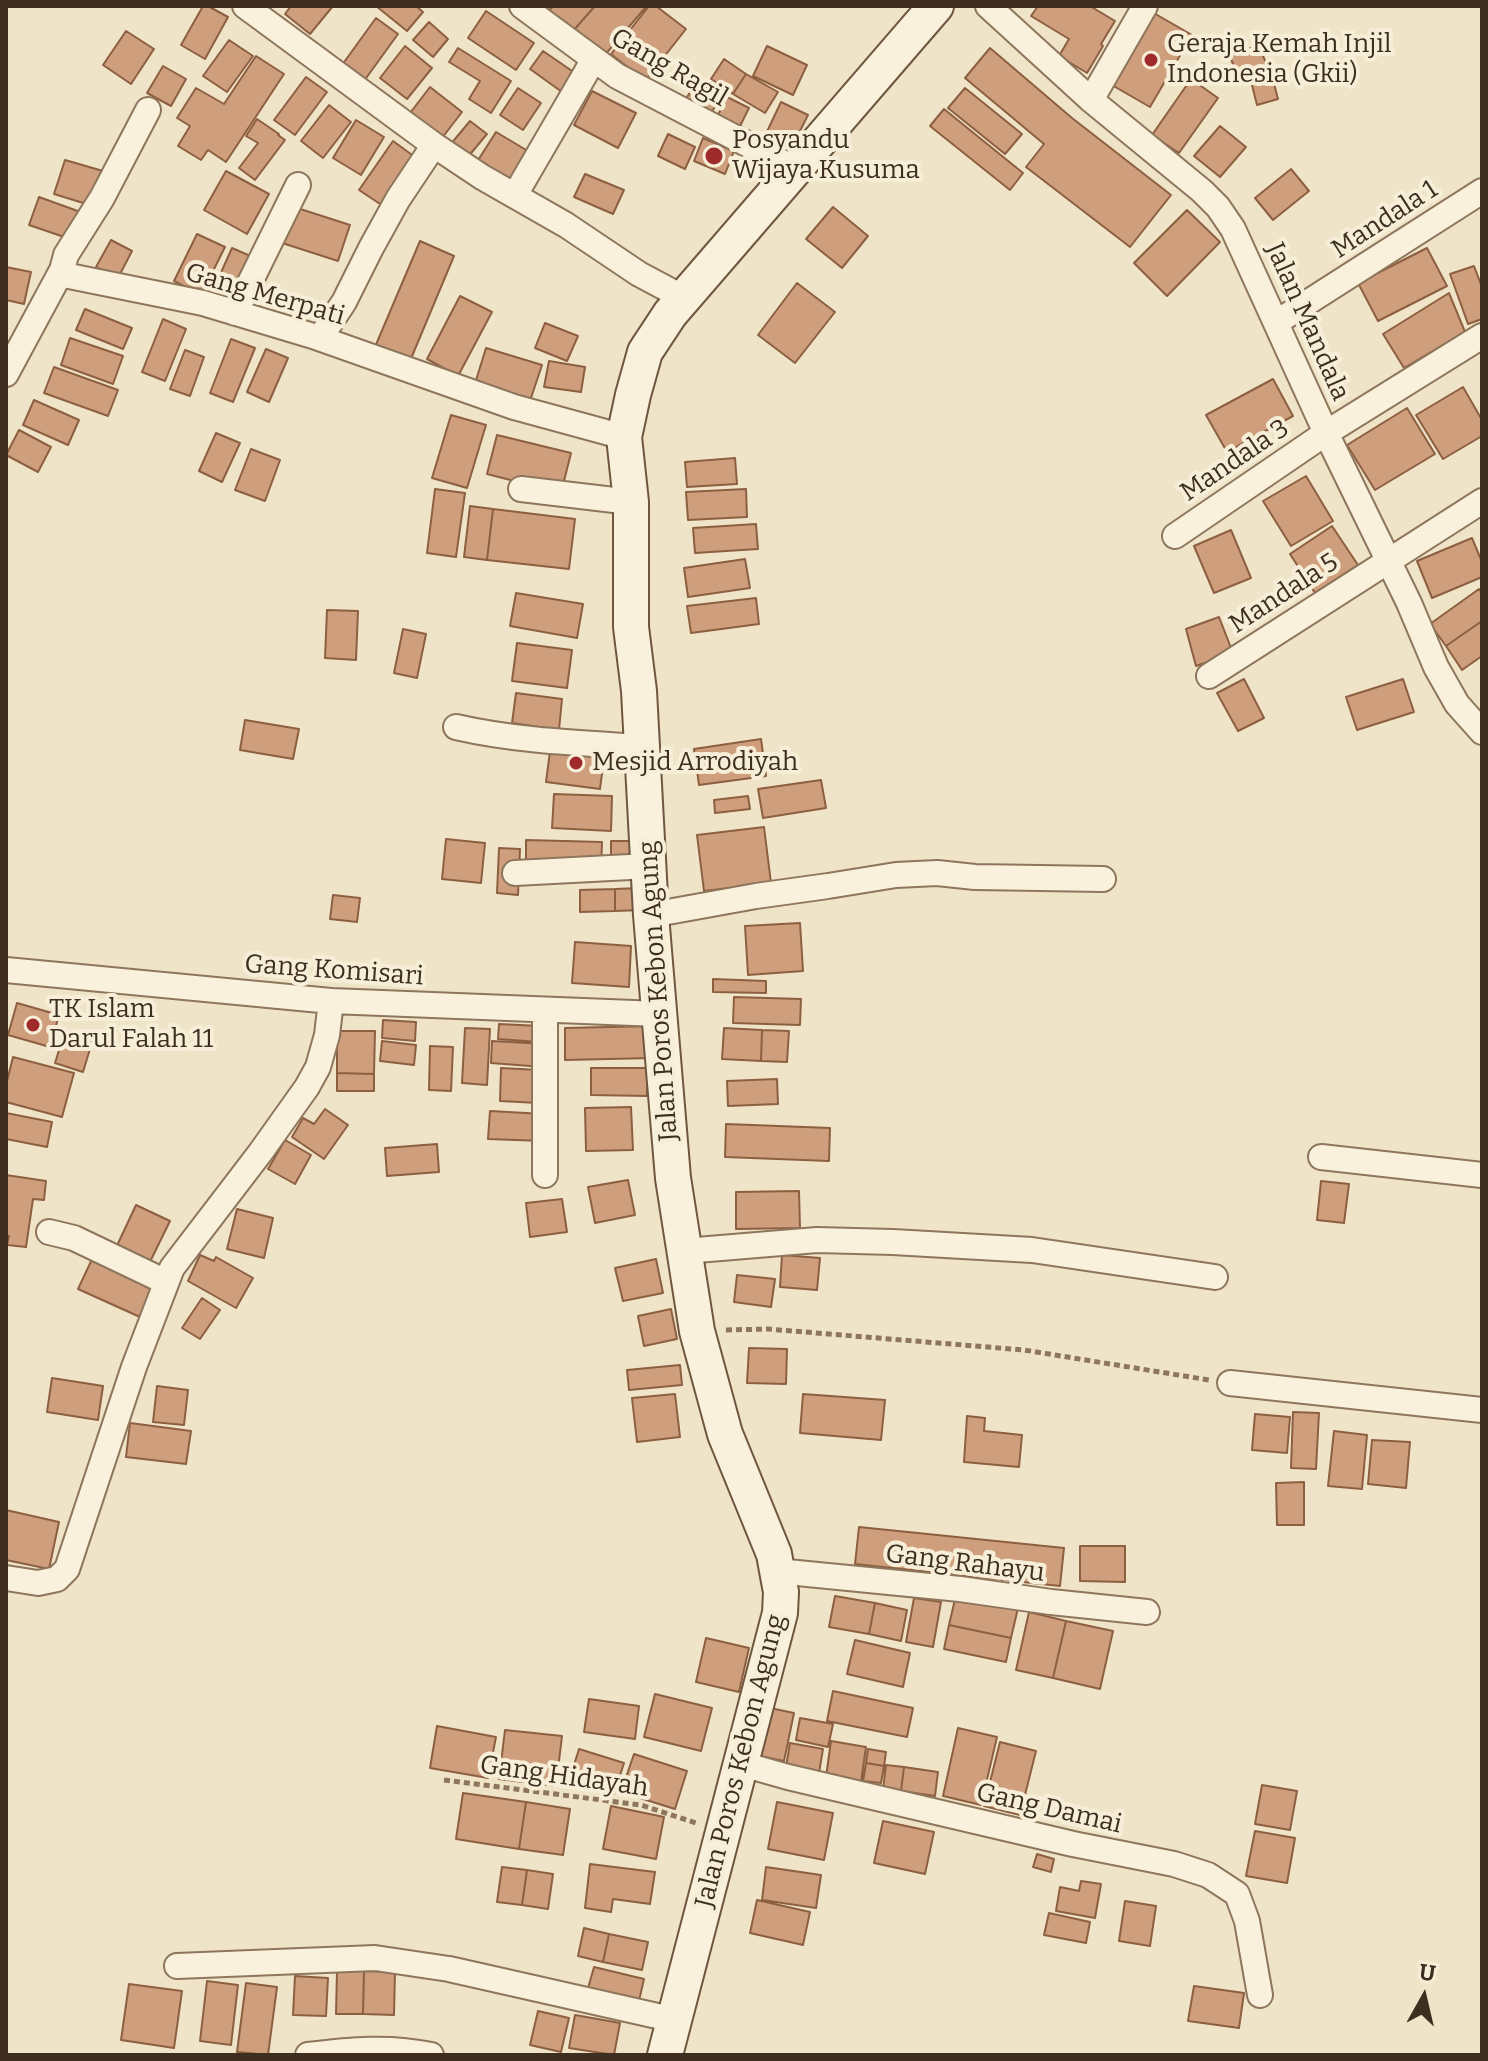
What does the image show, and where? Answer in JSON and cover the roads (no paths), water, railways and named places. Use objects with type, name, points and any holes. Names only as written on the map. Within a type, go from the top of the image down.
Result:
[{"type":"main road","name":"Jalan Poros Kebon Agung","points":[[665,2055],[780,1613],[781,1592],[774,1554],[725,1434],[697,1331],[673,1178],[651,915],[639,691],[631,627],[631,502],[624,437],[645,352],[670,314],[936,6]]},
{"type":"street","points":[[245,6],[434,145],[566,225],[639,274],[684,298]]},
{"type":"street","name":"Gang Ragil","points":[[522,6],[617,76],[795,169]]},
{"type":"street","name":"Jalan Mandala","points":[[988,6],[1091,100],[1202,191],[1233,229],[1436,667],[1457,704],[1482,732]]},
{"type":"street","points":[[1091,100],[1145,6]]},
{"type":"street","points":[[515,195],[594,59]]},
{"type":"street","points":[[6,374],[62,270],[66,255],[102,198],[148,110]]},
{"type":"street","points":[[320,338],[344,302],[398,199],[434,145]]},
{"type":"street","points":[[235,313],[298,185]]},
{"type":"street","name":"Mandala 1","points":[[1277,322],[1482,191]]},
{"type":"street","name":"Gang Merpati","points":[[62,270],[69,276],[203,303],[320,338],[514,407],[624,437]]},
{"type":"street","name":"Mandala 3","points":[[1175,536],[1326,433],[1482,336]]},
{"type":"street","points":[[521,489],[631,502]]},
{"type":"street","name":"Mandala 5","points":[[1209,676],[1482,501]]},
{"type":"street","points":[[456,727],[491,735],[546,741],[642,747]]},
{"type":"street","points":[[515,873],[649,866]]},
{"type":"street","points":[[651,915],[896,875],[937,873],[975,877],[1103,879]]},
{"type":"street","name":"Gang Komisari","points":[[6,970],[331,1001],[659,1014]]},
{"type":"street","points":[[6,1578],[38,1583],[57,1579],[67,1569],[134,1367],[172,1268],[307,1087],[318,1067],[327,1035],[331,1001]]},
{"type":"street","points":[[545,1010],[545,1175]]},
{"type":"street","points":[[1321,1157],[1482,1175]]},
{"type":"street","points":[[49,1232],[74,1238],[166,1282]]},
{"type":"street","points":[[685,1251],[817,1240],[893,1242],[1032,1250],[1215,1277]]},
{"type":"street","points":[[1230,1383],[1482,1410]]},
{"type":"street","name":"Gang Rahayu","points":[[777,1571],[1147,1612]]},
{"type":"street","name":"Gang Damai","points":[[742,1764],[1058,1840],[1174,1864],[1208,1875],[1237,1894],[1247,1921],[1260,1995]]},
{"type":"street","points":[[177,1966],[375,1958],[449,1969],[675,2020]]},
{"type":"street","points":[[308,2055],[385,2048],[431,2055]]},
{"type":"place","name":"Geraja Kemah Injil Indonesia (Gkii)","points":[[1151,60]]},
{"type":"place","name":"Posyandu Wijaya Kusuma","points":[[714,156]]},
{"type":"place","name":"Mesjid Arrodiyah","points":[[576,763]]},
{"type":"place","name":"TK Islam Darul Falah 11","points":[[33,1025]]}]
